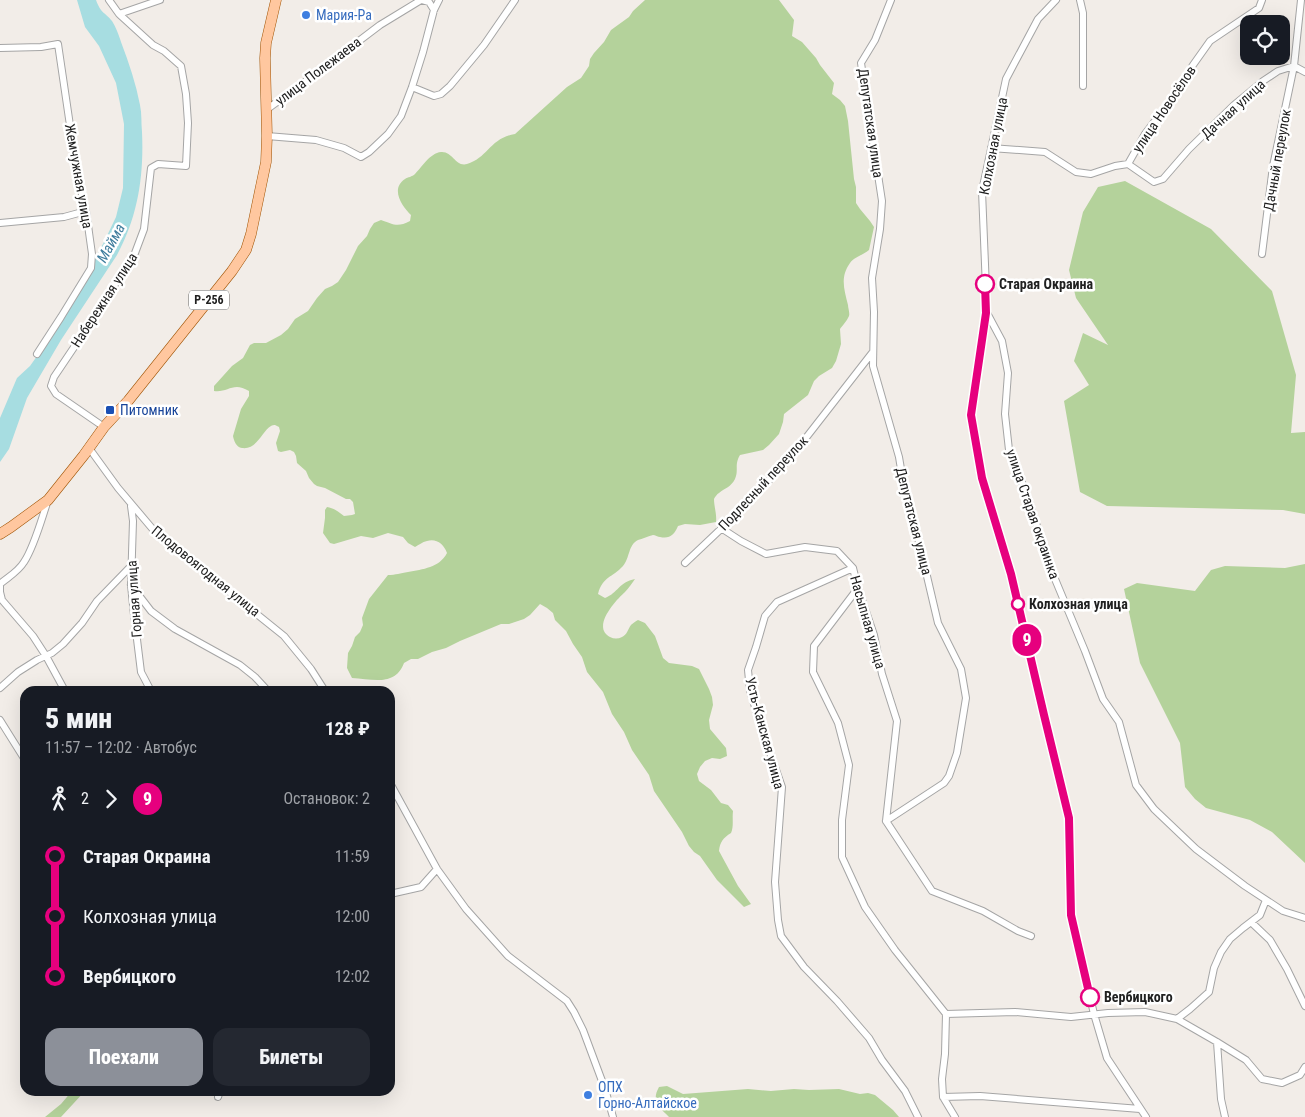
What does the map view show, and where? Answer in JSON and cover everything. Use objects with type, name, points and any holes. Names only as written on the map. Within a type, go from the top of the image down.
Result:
[{"type":"main road","name":"Р-256","points":[[0,534],[48,500],[104,427],[128,402],[232,271],[246,250],[266,162],[265,58],[266,43],[276,0]]},
{"type":"street","name":"Набережная улица","points":[[104,427],[56,394],[51,386],[54,377],[135,254],[144,229],[151,168],[158,164],[186,166],[188,141],[187,113],[181,66],[164,51],[153,45],[119,14],[109,0]]},
{"type":"street","points":[[119,14],[160,0]]},
{"type":"street","points":[[421,0],[429,2],[434,10]]},
{"type":"street","name":"улица Полежаева","points":[[266,110],[380,25],[421,0]]},
{"type":"street","points":[[267,136],[316,140],[344,148],[360,157],[369,152],[388,134],[401,116],[423,52],[434,10],[439,0]]},
{"type":"street","points":[[412,87],[434,96],[441,94],[450,86],[484,44],[515,0]]},
{"type":"street","name":"Депутатская улица","points":[[886,821],[944,783],[949,776],[957,753],[966,698],[961,669],[938,623],[898,458],[872,366],[874,312],[872,278],[880,229],[882,201],[862,63],[875,40],[891,0]]},
{"type":"street","name":"Колхозная улица","points":[[1056,0],[1038,19],[1006,79],[982,191],[986,313],[971,415],[982,478],[1011,574],[1069,818],[1071,915],[1094,1014],[1107,1058],[1146,1117]]},
{"type":"street","points":[[1080,0],[1083,13],[1083,86]]},
{"type":"street","name":"улица Новосёлов","points":[[991,148],[1045,152],[1076,172],[1091,174],[1128,164],[1146,134],[1177,92],[1192,65],[1210,41],[1259,8],[1262,0]]},
{"type":"street","points":[[1301,0],[1294,66],[1305,72]]},
{"type":"street","name":"Жемчужная улица","points":[[0,48],[41,47],[58,44],[77,173],[86,211],[92,254],[91,268],[37,354]]},
{"type":"street","name":"Дачная улица","points":[[1128,164],[1154,182],[1163,179],[1189,149],[1234,106],[1263,81],[1278,71],[1294,66]]},
{"type":"street","name":"Дачный переулок","points":[[1262,254],[1274,166],[1294,66]]},
{"type":"street","points":[[0,223],[64,217],[86,211]]},
{"type":"street","name":"улица Старая окраинка","points":[[986,313],[1002,341],[1008,373],[1005,414],[1009,450],[1027,496],[1050,567],[1103,699],[1119,722],[1136,785],[1154,809],[1196,849],[1282,911],[1305,918]]},
{"type":"street","name":"Подлесный переулок","points":[[685,564],[792,457],[873,352]]},
{"type":"street","name":"Плодовоягодная улица","points":[[89,448],[131,505],[156,533],[284,636],[311,669],[322,686]]},
{"type":"street","points":[[48,500],[24,562],[0,584],[0,592],[2,600],[46,656],[62,686]]},
{"type":"street","name":"Горная улица","points":[[131,505],[133,522],[130,585],[141,672],[148,686]]},
{"type":"street","name":"Насыпная улица","points":[[721,528],[766,554],[805,547],[837,551],[853,568],[874,635],[882,674],[897,721],[886,821]]},
{"type":"street","points":[[0,688],[18,672],[37,660],[52,654],[73,634],[97,601],[131,566]]},
{"type":"street","name":"Усть-Канская улица","points":[[853,568],[777,602],[765,616],[748,670],[750,690],[782,787],[775,882],[781,936],[804,967],[869,1038],[882,1060],[905,1091],[918,1117]]},
{"type":"street","points":[[130,585],[151,610],[175,629],[240,665],[263,686]]},
{"type":"street","points":[[858,588],[814,646],[813,672],[838,723],[849,765],[842,820],[842,857],[865,907],[895,950],[946,1014],[942,1079],[943,1097],[956,1117]]},
{"type":"street","points":[[0,720],[20,752]]},
{"type":"street","points":[[395,791],[437,869],[466,909],[508,956],[566,1001],[584,1030],[613,1117]]},
{"type":"street","points":[[886,821],[932,890],[984,911],[1018,931],[1031,936]]},
{"type":"street","points":[[395,893],[421,887],[437,869]]},
{"type":"street","points":[[1177,1019],[1210,992],[1214,968],[1221,952],[1230,939],[1260,915],[1266,900]]},
{"type":"street","points":[[1251,922],[1270,940],[1305,1006]]},
{"type":"street","points":[[946,1014],[1016,1012],[1071,1017],[1145,1012],[1177,1019],[1246,1060],[1262,1079],[1282,1083],[1300,1074],[1305,1067]]},
{"type":"street","points":[[1217,1042],[1221,1099],[1225,1117]]},
{"type":"street","points":[[943,1097],[980,1096],[1140,1109]]},
{"type":"green space","points":[[645,0],[779,0],[794,20],[792,36],[802,42],[816,58],[834,83],[832,94],[845,106],[856,187],[856,203],[874,227],[869,250],[852,261],[845,273],[844,288],[849,315],[840,329],[841,344],[832,368],[819,376],[814,381],[808,395],[784,414],[779,434],[769,445],[763,450],[740,455],[733,482],[714,499],[716,522],[700,525],[685,524],[678,526],[669,537],[653,535],[638,540],[632,545],[623,566],[605,580],[598,594],[605,598],[625,583],[635,579],[607,614],[603,627],[605,633],[612,638],[619,638],[625,635],[631,625],[637,620],[645,623],[655,636],[663,658],[669,663],[692,666],[699,669],[709,689],[713,705],[709,720],[710,729],[726,748],[727,756],[705,761],[697,774],[699,781],[711,790],[721,803],[728,805],[733,811],[731,833],[722,840],[719,851],[738,886],[751,904],[744,907],[717,880],[700,856],[689,846],[682,832],[654,791],[649,775],[632,750],[624,732],[612,714],[603,692],[587,672],[582,657],[566,631],[547,608],[540,604],[524,619],[509,624],[501,624],[418,659],[411,659],[404,663],[395,676],[389,679],[352,678],[347,668],[348,653],[363,625],[362,618],[369,599],[388,575],[419,570],[435,565],[444,558],[447,553],[446,550],[442,544],[434,540],[425,541],[415,547],[403,537],[388,533],[373,538],[361,536],[334,544],[330,543],[323,533],[325,510],[327,507],[334,509],[344,516],[352,515],[355,514],[353,502],[314,484],[306,471],[297,463],[294,452],[290,450],[278,451],[276,443],[280,431],[279,427],[275,425],[268,428],[252,446],[242,448],[238,446],[233,436],[241,409],[249,396],[249,391],[235,387],[214,391],[214,386],[232,366],[243,358],[250,345],[266,343],[281,335],[295,319],[308,311],[325,289],[338,282],[358,246],[367,236],[374,223],[381,220],[398,225],[410,221],[411,215],[401,202],[398,192],[398,188],[405,179],[414,175],[437,153],[445,152],[460,163],[467,164],[480,157],[500,140],[515,134],[567,87],[581,78],[589,66],[590,59],[611,30],[629,17]]},
{"type":"green space","points":[[1125,181],[1211,229],[1272,291],[1296,375],[1291,433],[1305,432],[1305,514],[1283,510],[1107,506],[1080,492],[1064,401],[1089,385],[1074,361],[1083,333],[1108,345],[1076,298],[1069,270],[1083,212],[1098,187]]},
{"type":"green space","points":[[1305,564],[1305,863],[1272,832],[1250,820],[1206,808],[1185,787],[1180,743],[1140,663],[1124,589],[1137,583],[1195,591],[1211,570],[1225,566],[1285,568]]},
{"type":"green space","points":[[667,1086],[683,1094],[748,1089],[771,1091],[839,1089],[875,1095],[899,1117],[669,1117],[659,1107],[656,1100],[659,1087]]},
{"type":"green space","points":[[68,1096],[80,1096],[61,1117],[45,1117]]},
{"type":"water","name":"Майма","points":[[77,0],[96,0],[101,10],[112,21],[118,34],[141,108],[141,180],[135,211],[117,255],[61,340],[27,398],[9,449],[0,462],[0,418],[17,378],[30,366],[64,318],[116,217],[123,188],[124,124],[116,83],[99,46],[85,27]]},
{"type":"bus line","name":"9","points":[[985,284],[986,313],[971,415],[982,478],[1011,574],[1069,818],[1071,915],[1090,997]]},
{"type":"place","name":"Мария-Ра","points":[[306,15]]},
{"type":"place","name":"Старая Окраина","points":[[985,284]]},
{"type":"place","name":"Питомник","points":[[110,410]]},
{"type":"place","name":"Колхозная улица","points":[[1018,604]]},
{"type":"place","name":"Вербицкого","points":[[1090,997]]},
{"type":"place","name":"ОПХ Горно-Алтайское","points":[[588,1095]]}]
